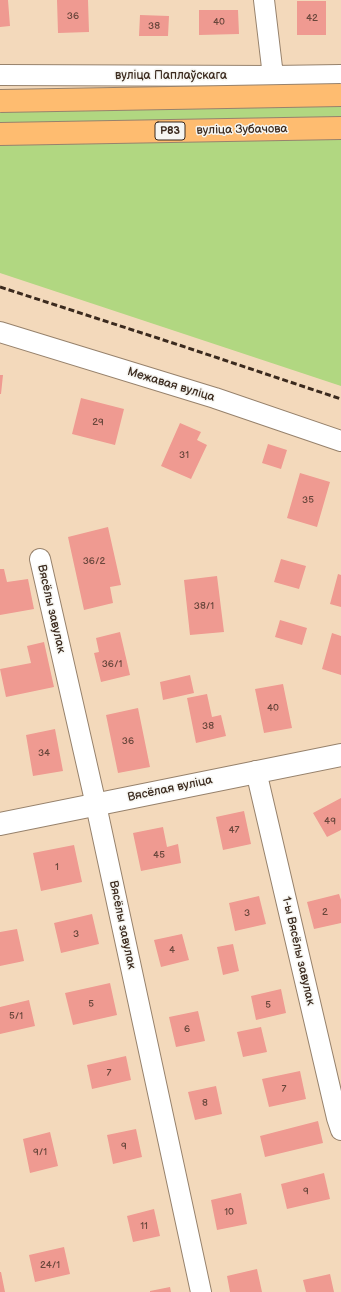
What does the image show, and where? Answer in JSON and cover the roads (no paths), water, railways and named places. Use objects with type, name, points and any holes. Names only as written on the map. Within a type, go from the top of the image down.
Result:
[{"type":"highway","points":[[0,101],[341,95]]},
{"type":"highway","name":"вуліца Зубачова","points":[[0,134],[341,128]]},
{"type":"street","points":[[264,0],[273,76]]},
{"type":"street","name":"вуліца Паплаўскага","points":[[0,75],[341,75]]},
{"type":"street","name":"Межавая вуліца","points":[[0,332],[215,398],[341,441]]},
{"type":"street","name":"Вясёлы завулак","points":[[40,559],[96,805],[201,1292]]},
{"type":"street","name":"Вясёлая вуліца","points":[[0,824],[341,755]]},
{"type":"street","name":"1-ы Вясёлы завулак","points":[[256,771],[341,1130]]},
{"type":"railway","points":[[0,287],[341,399]]}]
